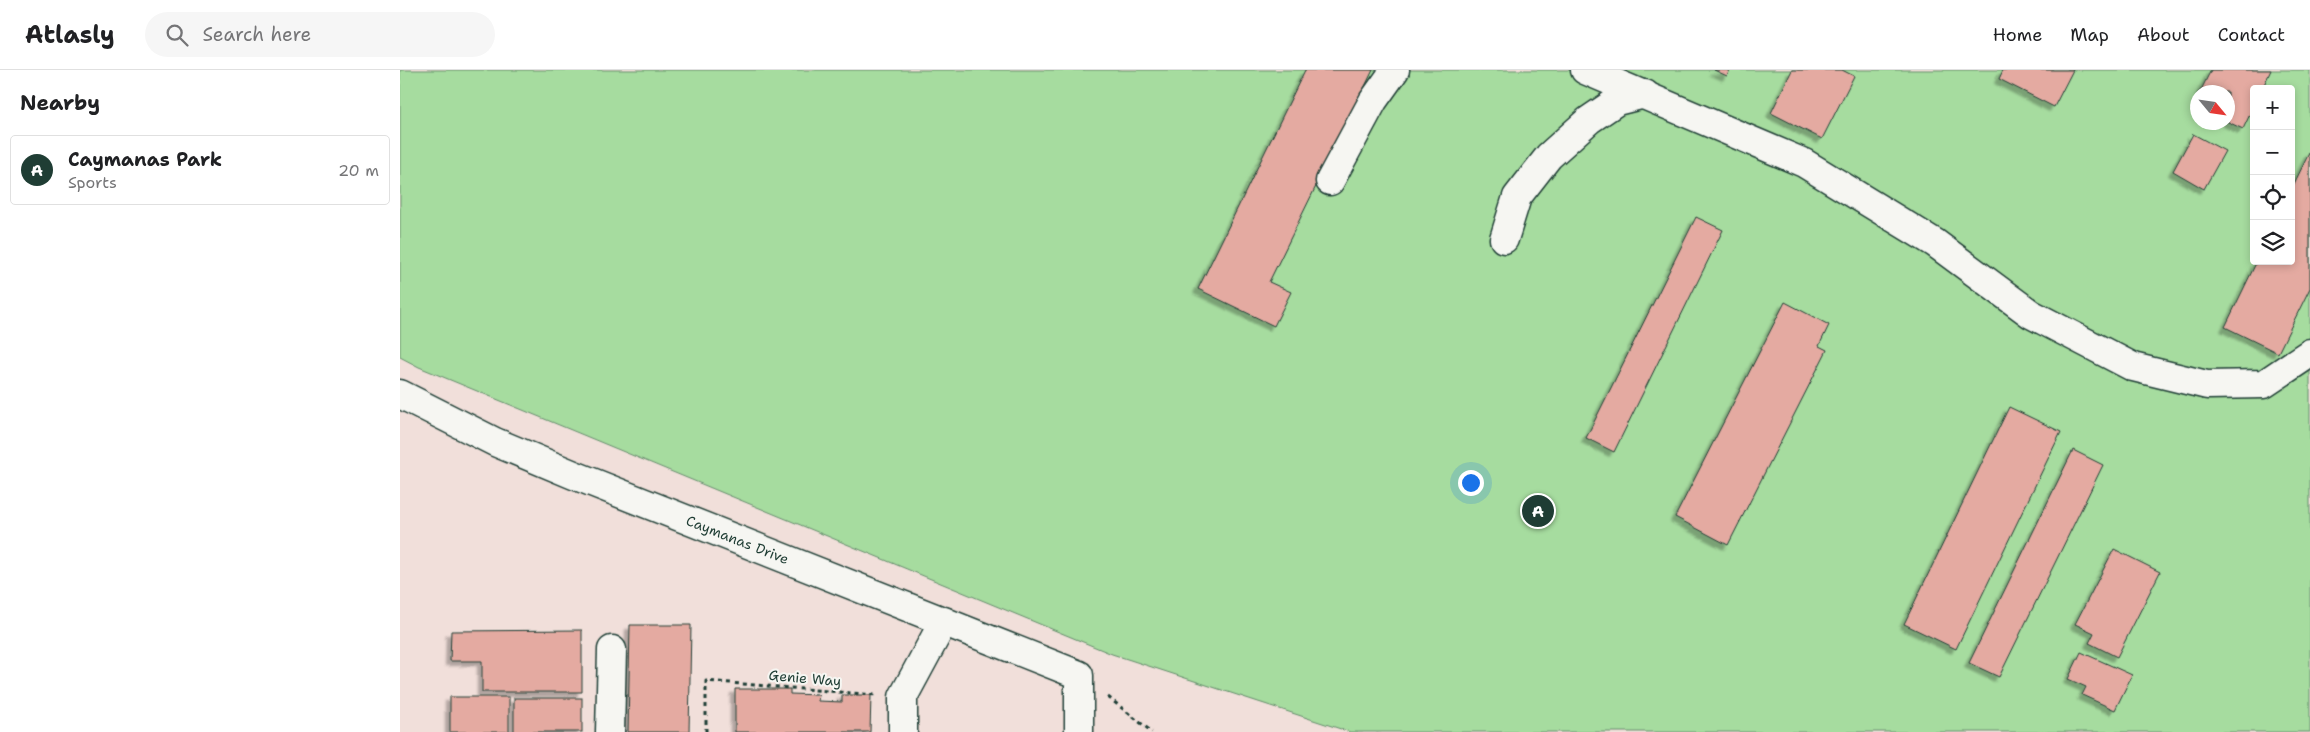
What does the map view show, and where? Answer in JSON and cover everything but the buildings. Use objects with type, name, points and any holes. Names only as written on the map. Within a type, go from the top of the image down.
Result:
[{"type":"street","points":[[1330,181],[1373,101],[1394,70]]},
{"type":"street","points":[[1585,70],[1804,163],[1935,243],[2031,314],[2133,367],[2207,385],[2264,384],[2310,353]]},
{"type":"street","points":[[1504,239],[1517,197],[1549,156],[1589,120],[1616,101],[1645,94]]},
{"type":"street","name":"Caymanas Drive","points":[[400,394],[495,442],[565,471],[1079,674]]},
{"type":"street","points":[[903,732],[903,697],[944,621]]},
{"type":"street","points":[[610,732],[612,650]]},
{"type":"street","points":[[1079,674],[1079,732]]},
{"type":"path","points":[[1079,674],[1152,732]]},
{"type":"path","name":"Genie Way","points":[[706,732],[706,681],[903,697]]},
{"type":"green space","points":[[400,70],[2310,70],[2310,732],[1350,732],[1112,654],[419,367],[400,357]]},
{"type":"place","name":"Caymanas Park","points":[[1538,511]]}]
